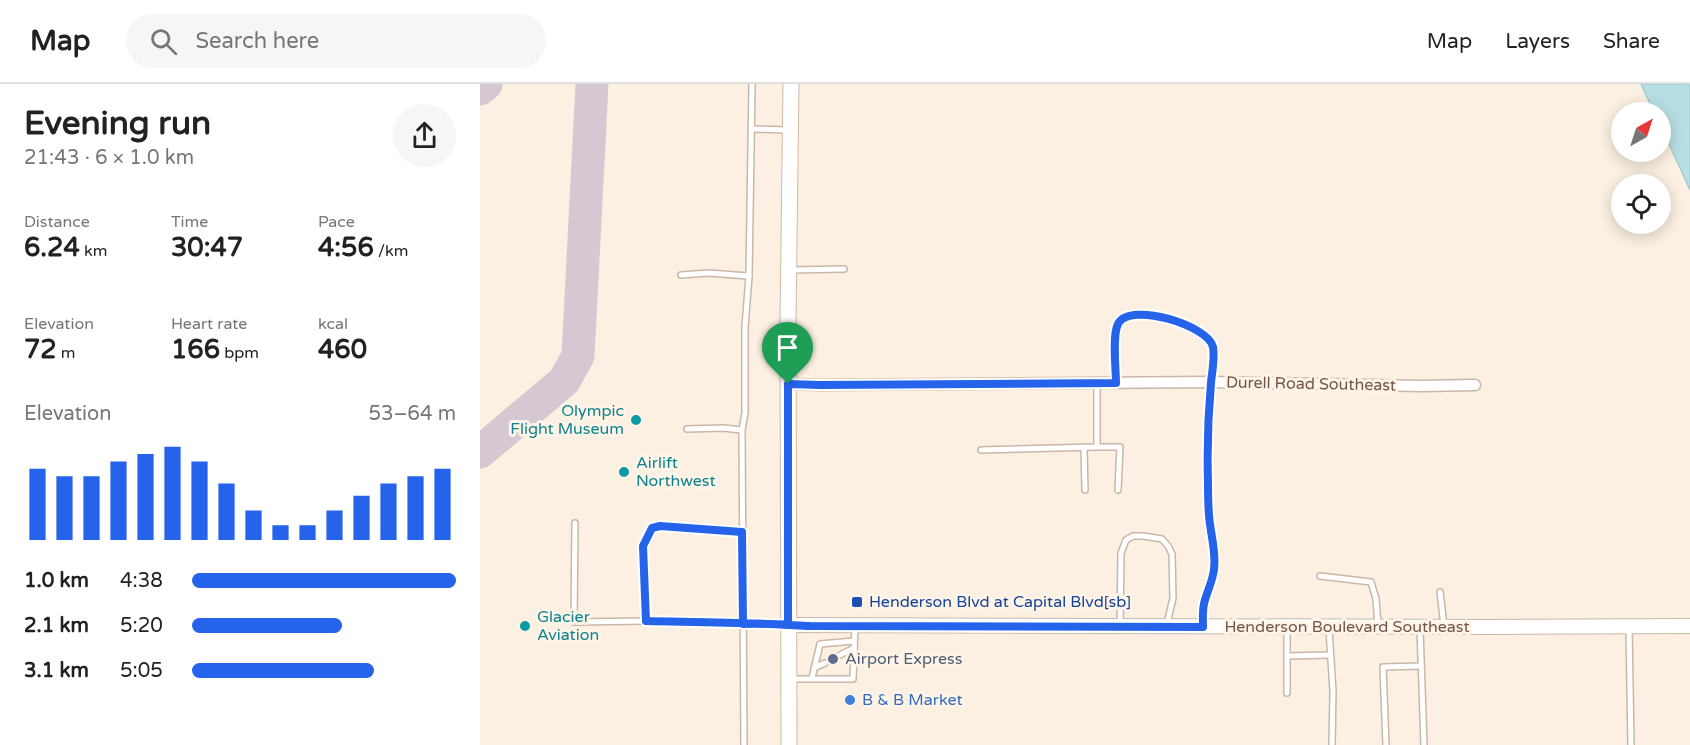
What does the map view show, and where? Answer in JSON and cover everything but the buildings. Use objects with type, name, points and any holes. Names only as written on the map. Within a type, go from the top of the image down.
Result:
[{"type":"main road","points":[[789,745],[788,384],[791,84]]},
{"type":"street","name":"Durell Road Southeast","points":[[788,384],[1211,382],[1422,387],[1474,385]]},
{"type":"street","name":"Henderson Boulevard Southeast","points":[[788,625],[1690,626]]},
{"type":"lane","points":[[744,745],[742,430],[745,414],[745,327],[749,276],[752,84]]},
{"type":"lane","points":[[752,129],[790,130]]},
{"type":"lane","points":[[789,270],[844,268]]},
{"type":"lane","points":[[681,275],[708,273],[749,276]]},
{"type":"lane","points":[[1116,383],[1116,326],[1120,320],[1129,315],[1149,315],[1176,321],[1202,333],[1212,345],[1214,363],[1211,382],[1208,481],[1209,511],[1215,552],[1213,579],[1204,602],[1203,627]]},
{"type":"lane","points":[[1097,383],[1097,447]]},
{"type":"lane","points":[[687,429],[742,430]]},
{"type":"lane","points":[[1084,447],[1085,490]]},
{"type":"lane","points":[[981,450],[1120,447],[1118,490]]},
{"type":"lane","points":[[575,523],[574,622],[646,621],[788,625]]},
{"type":"lane","points":[[646,621],[643,546],[652,528],[660,526],[742,532]]},
{"type":"lane","points":[[1120,627],[1121,553],[1126,540],[1133,536],[1162,538],[1172,554],[1173,598],[1166,626]]},
{"type":"lane","points":[[1320,576],[1371,582],[1376,599],[1378,627]]},
{"type":"lane","points":[[1440,592],[1444,627]]},
{"type":"lane","points":[[788,679],[853,679],[855,626]]},
{"type":"lane","points":[[1628,626],[1630,745]]},
{"type":"lane","points":[[1287,627],[1287,693]]},
{"type":"lane","points":[[1329,627],[1333,691],[1332,745]]},
{"type":"lane","points":[[1420,627],[1424,745]]},
{"type":"lane","points":[[812,678],[820,644],[854,641]]},
{"type":"lane","points":[[840,655],[854,648]]},
{"type":"lane","points":[[1287,656],[1330,655]]},
{"type":"lane","points":[[814,669],[825,663]]},
{"type":"lane","points":[[1386,745],[1383,667],[1421,666]]},
{"type":"water","points":[[1641,84],[1690,84],[1690,190],[1671,148],[1671,102],[1649,102]]},
{"type":"taxiway","points":[[480,89],[486,84]]},
{"type":"taxiway","points":[[480,452],[564,381],[578,356],[592,84]]},
{"type":"place","name":"Olympic Flight Museum","points":[[636,420]]},
{"type":"place","name":"Airlift Northwest","points":[[624,472]]},
{"type":"place","name":"Henderson Blvd at Capital Blvd[sb]","points":[[857,602]]},
{"type":"place","name":"Glacier Aviation","points":[[525,626]]},
{"type":"place","name":"Airport Express","points":[[833,659]]},
{"type":"place","name":"B & B Market","points":[[850,700]]},
{"type":"route","points":[[788,384],[788,625],[760,623],[743,624],[646,621],[643,546],[652,528],[660,526],[742,532],[743,624],[810,626],[1203,627],[1204,602],[1213,579],[1215,552],[1210,524],[1208,481],[1211,382],[1214,363],[1212,345],[1202,333],[1176,321],[1149,315],[1129,315],[1120,320],[1116,326],[1116,383],[788,384]]}]
